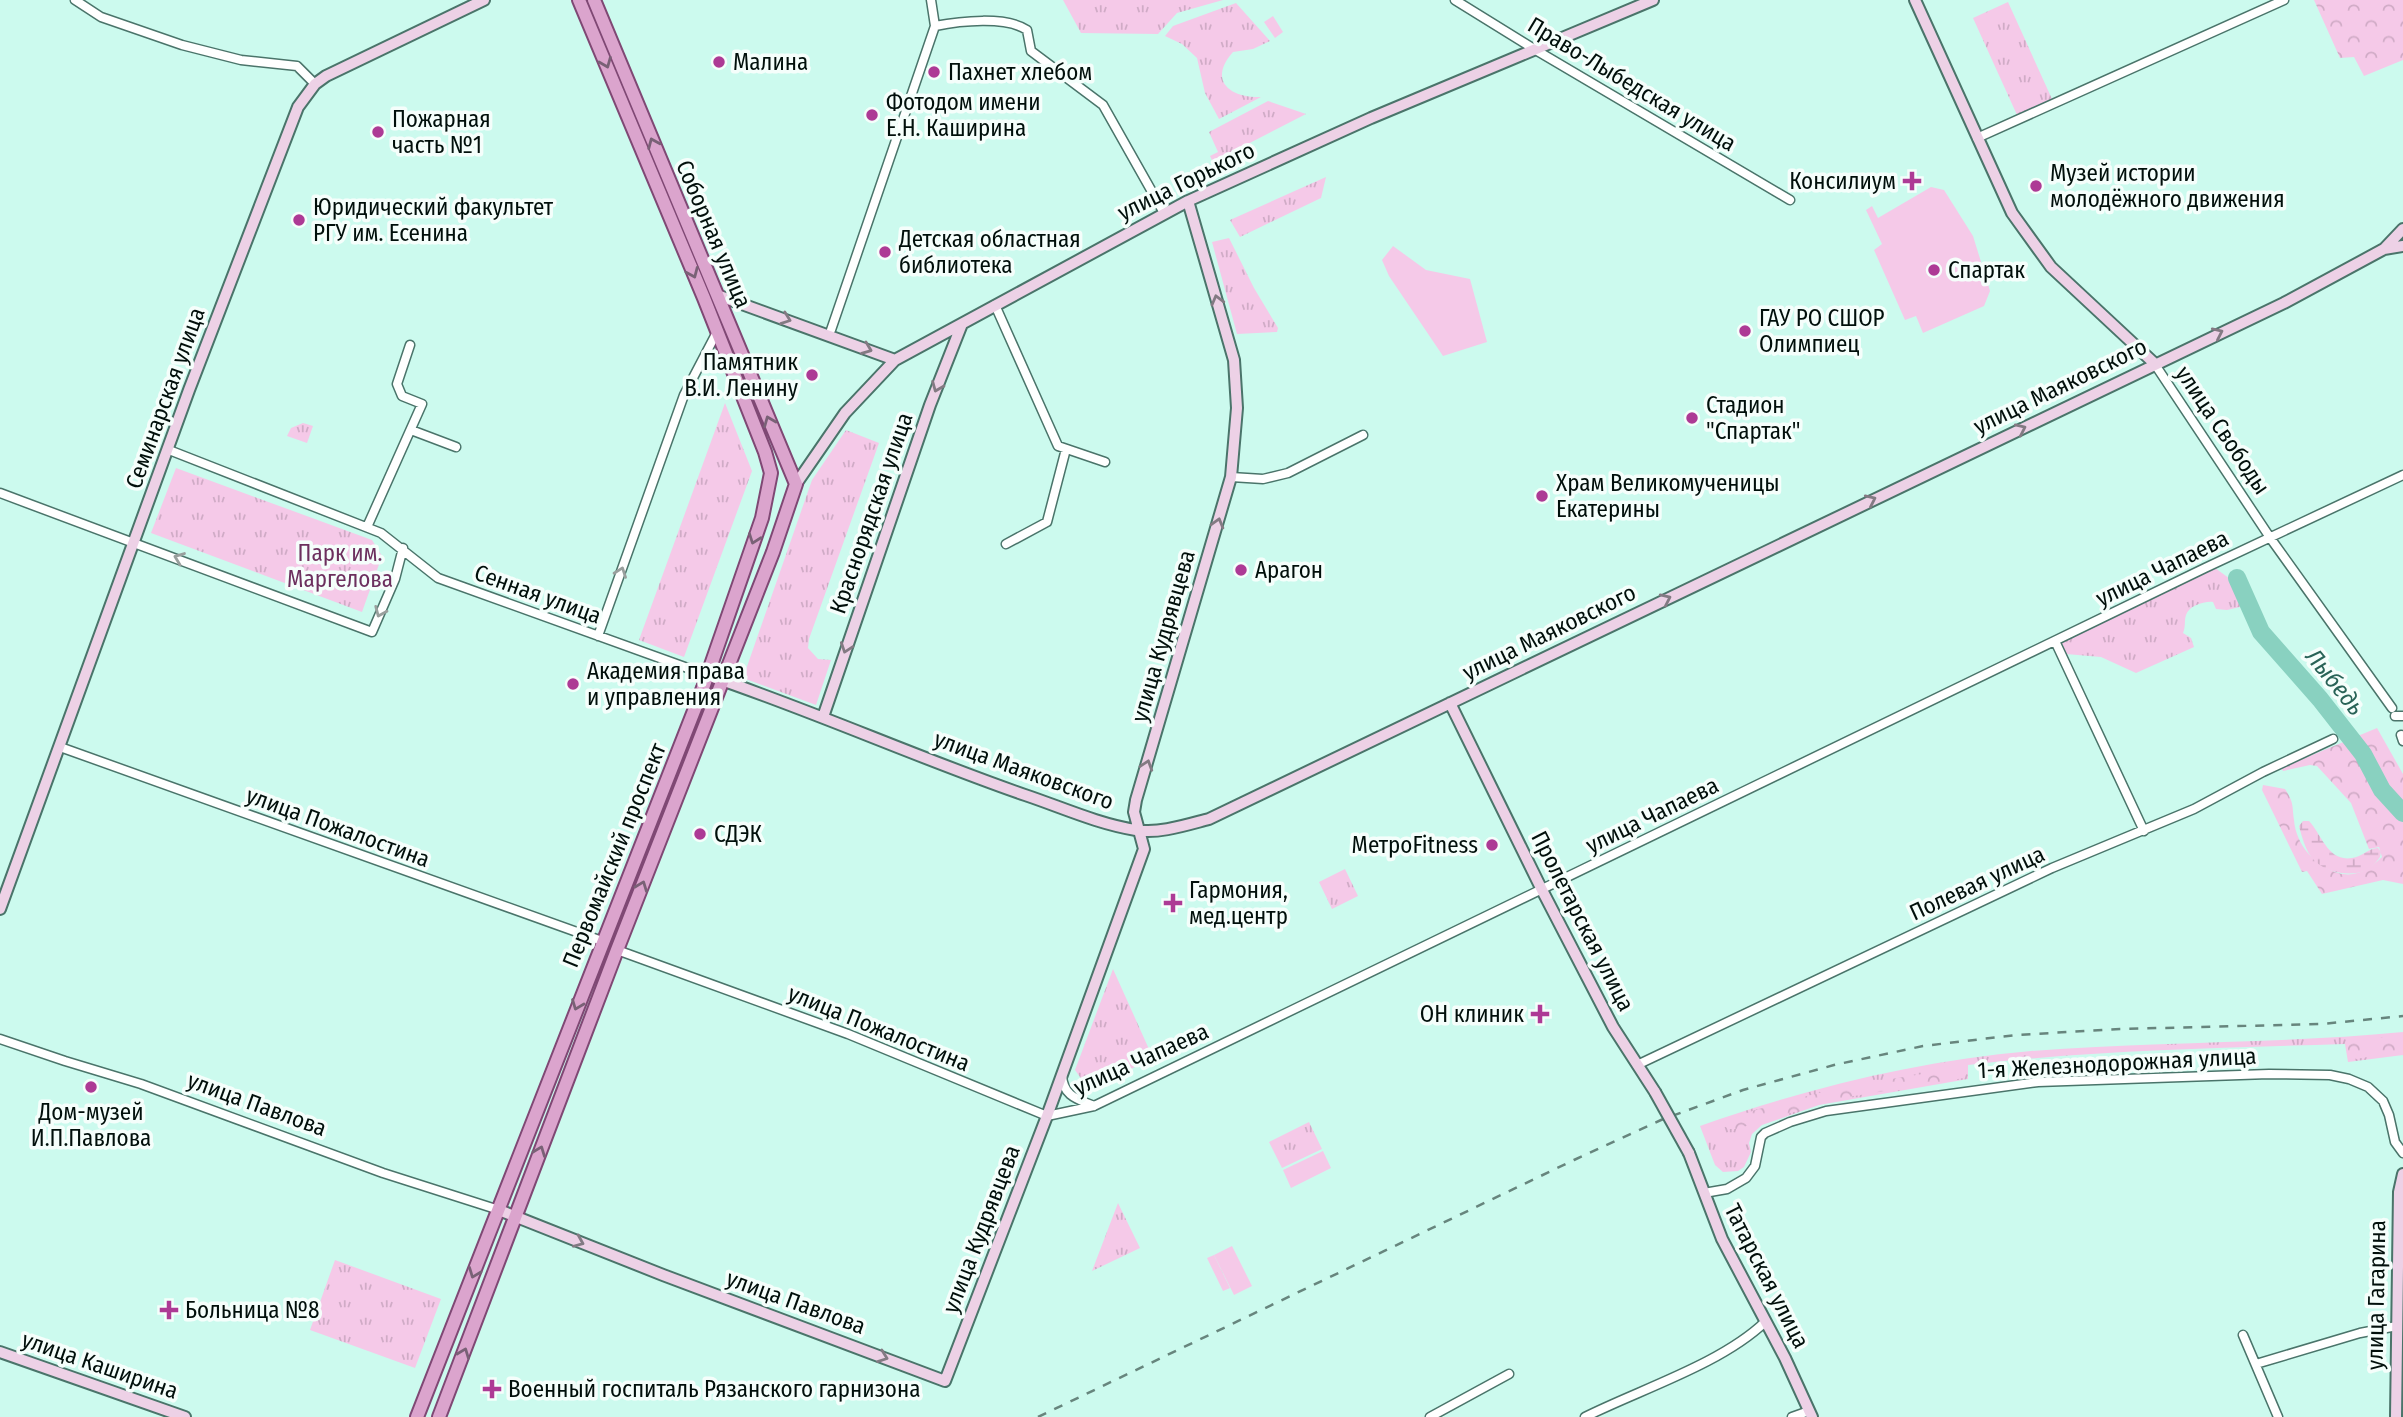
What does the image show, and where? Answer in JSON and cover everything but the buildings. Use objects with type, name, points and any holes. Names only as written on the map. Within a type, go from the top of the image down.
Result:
[{"type":"main road","name":"Соборная улица","points":[[579,0],[717,332],[771,473]]},
{"type":"main road","name":"Соборная улица","points":[[594,0],[796,484]]},
{"type":"main road","name":"Первомайский проспект","points":[[417,1417],[707,675],[762,517],[771,473]]},
{"type":"main road","name":"Первомайский проспект","points":[[439,1417],[617,950],[773,552],[796,484]]},
{"type":"street","points":[[75,0],[101,17],[181,45],[241,60],[297,66],[315,84]]},
{"type":"street","name":"Семинарская улица","points":[[0,909],[293,117],[315,84],[326,76],[484,0]]},
{"type":"street","points":[[831,330],[934,26],[931,0]]},
{"type":"street","name":"Право-Лыбедская улица","points":[[1455,0],[1790,200]]},
{"type":"street","name":"улица Горького","points":[[796,484],[845,413],[895,360],[1188,201],[1371,118],[1653,0]]},
{"type":"street","name":"улица Свободы","points":[[1914,0],[2012,213],[2051,267],[2154,363],[2271,538],[2397,713]]},
{"type":"street","points":[[1977,138],[2284,0]]},
{"type":"street","points":[[934,26],[958,21],[982,22],[1017,24],[1027,30],[1031,51],[1103,105],[1164,213]]},
{"type":"street","name":"улица Кудрявцева","points":[[945,1381],[1144,849],[1133,812],[1231,477],[1237,408],[1234,360],[1188,201]]},
{"type":"street","name":"улица Маяковского","points":[[2385,249],[2403,229]]},
{"type":"street","name":"улица Маяковского","points":[[707,675],[994,784],[1109,824],[1139,831],[1176,827],[1209,819],[2154,363],[2284,303],[2385,249],[2403,246]]},
{"type":"street","points":[[717,295],[895,360]]},
{"type":"street","points":[[995,305],[1058,446],[1105,462]]},
{"type":"street","name":"Краснорядская улица","points":[[823,718],[930,405],[962,324]]},
{"type":"street","points":[[598,636],[684,395],[717,332]]},
{"type":"street","points":[[367,527],[422,404],[402,396],[397,384],[410,345]]},
{"type":"street","points":[[411,430],[456,447]]},
{"type":"street","points":[[1231,477],[1263,479],[1287,473],[1363,435]]},
{"type":"street","points":[[1006,544],[1047,522],[1066,449]]},
{"type":"street","name":"Сенная улица","points":[[169,450],[381,533],[438,578],[707,675]]},
{"type":"street","name":"улица Чапаева","points":[[1046,1116],[1094,1106],[2205,568],[2403,475]]},
{"type":"street","points":[[0,493],[135,541],[372,632],[395,579],[403,548]]},
{"type":"street","points":[[2056,641],[2144,831]]},
{"type":"street","name":"Пролетарская улица","points":[[1450,703],[1613,1027],[1689,1153]]},
{"type":"street","name":"Полевая улица","points":[[1637,1065],[2052,869],[2144,831],[2333,739]]},
{"type":"street","name":"улица Пожалостина","points":[[60,747],[602,942]]},
{"type":"street","name":"улица Пожалостина","points":[[617,950],[848,1034],[1046,1116]]},
{"type":"street","name":"улица Павлова","points":[[0,1039],[141,1084],[383,1172],[499,1210]]},
{"type":"street","points":[[1062,1072],[1063,1084],[1072,1098],[1094,1106]]},
{"type":"street","name":"1-я Железнодорожная улица","points":[[1704,1193],[1727,1189],[1746,1178],[1755,1166],[1761,1137],[1790,1122],[1826,1111],[2038,1082],[2269,1074],[2330,1075],[2368,1087],[2383,1101],[2395,1142],[2403,1153]]},
{"type":"street","points":[[1055,1092],[1057,1102],[1072,1110]]},
{"type":"street","name":"Татарская улица","points":[[1689,1153],[1722,1239],[1785,1358],[1811,1414]]},
{"type":"street","name":"улица Гагарина","points":[[2396,1417],[2400,1326],[2399,1192],[2403,1174]]},
{"type":"street","points":[[499,1210],[516,1215]]},
{"type":"street","name":"улица Павлова","points":[[516,1215],[601,1251],[945,1381]]},
{"type":"street","points":[[1585,1417],[1674,1377],[1746,1340],[1765,1322]]},
{"type":"street","points":[[2256,1364],[2360,1333],[2400,1326]]},
{"type":"street","points":[[2243,1335],[2278,1417]]},
{"type":"street","name":"улица Каширина","points":[[0,1352],[185,1417]]},
{"type":"street","points":[[1430,1417],[1509,1374]]},
{"type":"street","points":[[1793,1417],[1811,1414]]},
{"type":"green space","points":[[1063,0],[1223,0],[1177,13],[1158,34],[1081,33]]},
{"type":"green space","points":[[2314,0],[2403,0],[2403,60],[2364,76],[2354,57],[2340,58]]},
{"type":"green space","points":[[2008,2],[2052,99],[2017,115],[1973,18]]},
{"type":"green space","points":[[1236,3],[1270,41],[1253,49],[1233,52],[1226,62],[1222,79],[1231,91],[1250,97],[1261,97],[1219,119],[1205,93],[1197,58],[1182,44],[1165,36],[1173,26]]},
{"type":"green space","points":[[1273,16],[1283,32],[1275,38],[1264,22]]},
{"type":"green space","points":[[1268,101],[1306,114],[1213,162],[1210,156],[1218,152],[1209,132]]},
{"type":"green space","points":[[1326,177],[1321,198],[1240,237],[1230,220]]},
{"type":"green space","name":"Спартак","points":[[1931,187],[1944,190],[1973,236],[1990,291],[1984,306],[1923,333],[1916,316],[1905,320],[1874,250],[1882,244],[1866,210],[1872,206],[1878,218]]},
{"type":"green space","points":[[1229,238],[1278,328],[1277,332],[1237,334],[1212,242]]},
{"type":"green space","points":[[1393,246],[1426,270],[1470,279],[1487,342],[1443,356],[1389,276],[1382,260]]},
{"type":"green space","points":[[725,403],[752,471],[684,657],[639,640]]},
{"type":"green space","points":[[303,423],[313,426],[307,443],[287,436],[291,428]]},
{"type":"green space","points":[[846,430],[879,443],[809,639],[808,648],[818,659],[831,660],[816,705],[743,678],[812,480]]},
{"type":"green space","name":"Парк им. Маргелова","points":[[176,468],[372,540],[382,556],[362,612],[151,533]]},
{"type":"green space","points":[[2215,568],[2233,581],[2243,602],[2240,607],[2227,610],[2216,609],[2213,602],[2190,609],[2186,615],[2183,633],[2191,638],[2194,647],[2136,673],[2101,657],[2066,654],[2059,642],[2203,572]]},
{"type":"green space","points":[[2377,728],[2403,774],[2403,884],[2383,880],[2322,894],[2307,871],[2302,872],[2262,790],[2263,785],[2285,789],[2291,801],[2298,838],[2314,860],[2338,873],[2362,871],[2382,857],[2379,847],[2369,849],[2351,803],[2317,766],[2283,771],[2281,768]]},
{"type":"green space","points":[[2303,821],[2309,821],[2326,846],[2337,856],[2352,858],[2378,848],[2380,857],[2369,869],[2362,872],[2339,872],[2324,867],[2312,858],[2306,847],[2299,826]]},
{"type":"green space","points":[[1345,869],[1358,896],[1332,909],[1319,882]]},
{"type":"green space","points":[[1113,969],[1153,1058],[1089,1090],[1075,1070]]},
{"type":"green space","points":[[2403,1032],[2403,1055],[2348,1062],[2345,1044],[2109,1053],[1968,1065],[1968,1079],[1819,1105],[1762,1125],[1752,1134],[1749,1143],[1751,1152],[1744,1167],[1738,1171],[1723,1172],[1715,1165],[1700,1126],[1863,1078],[1988,1056],[2078,1048],[2310,1039]]},
{"type":"green space","points":[[2403,1035],[2403,1051],[2356,1059],[2348,1054],[2348,1046],[2355,1041]]},
{"type":"green space","points":[[1960,1068],[1964,1072],[1964,1078],[1842,1098],[1736,1129],[1728,1129],[1724,1125],[1728,1120],[1755,1110],[1841,1087]]},
{"type":"green space","points":[[1309,1122],[1322,1149],[1282,1168],[1269,1142]]},
{"type":"green space","points":[[1323,1151],[1331,1168],[1291,1188],[1283,1170]]},
{"type":"green space","points":[[1118,1203],[1140,1248],[1092,1271]]},
{"type":"green space","points":[[1232,1246],[1252,1286],[1234,1295],[1214,1255]]},
{"type":"green space","points":[[1214,1255],[1230,1288],[1223,1291],[1207,1258]]},
{"type":"green space","points":[[335,1260],[441,1299],[415,1368],[310,1330]]},
{"type":"waterway","name":"Лыбедь","points":[[2237,578],[2261,632],[2320,699],[2363,754],[2382,790],[2403,813]]},
{"type":"railway","points":[[1038,1417],[1574,1160],[1661,1120],[1743,1090],[1834,1065],[1923,1046],[2016,1035],[2120,1029],[2322,1024],[2403,1016]]},
{"type":"place","name":"Малина","points":[[719,62]]},
{"type":"place","name":"Пахнет хлебом","points":[[934,72]]},
{"type":"place","name":"Фотодом имени Е.Н. Каширина","points":[[872,115]]},
{"type":"place","name":"Пожарная часть №1","points":[[378,132]]},
{"type":"place","name":"Консилиум","points":[[1912,181]]},
{"type":"place","name":"Музей истории молодёжного движения","points":[[2036,186]]},
{"type":"place","name":"Юридический факультет РГУ им. Есенина","points":[[299,220]]},
{"type":"place","name":"Детская областная библиотека","points":[[885,252]]},
{"type":"place","name":"Спартак","points":[[1934,270]]},
{"type":"place","name":"ГАУ РО СШОР Олимпиец","points":[[1745,331]]},
{"type":"place","name":"Памятник В.И. Ленину","points":[[812,375]]},
{"type":"place","name":"Стадион \"Спартак\"","points":[[1692,418]]},
{"type":"place","name":"Храм Великомученицы Екатерины","points":[[1542,496]]},
{"type":"place","name":"Арагон","points":[[1241,570]]},
{"type":"place","name":"Академия права и управления","points":[[573,684]]},
{"type":"place","name":"СДЭК","points":[[700,834]]},
{"type":"place","name":"МетроFitness","points":[[1492,845]]},
{"type":"place","name":"Гармония, мед.центр","points":[[1173,903]]},
{"type":"place","name":"ОН клиник","points":[[1540,1014]]},
{"type":"place","name":"Дом-музей И.П.Павлова","points":[[91,1087]]},
{"type":"place","name":"Больница №8","points":[[169,1310]]},
{"type":"place","name":"Военный госпиталь Рязанского гарнизона","points":[[492,1389]]}]
